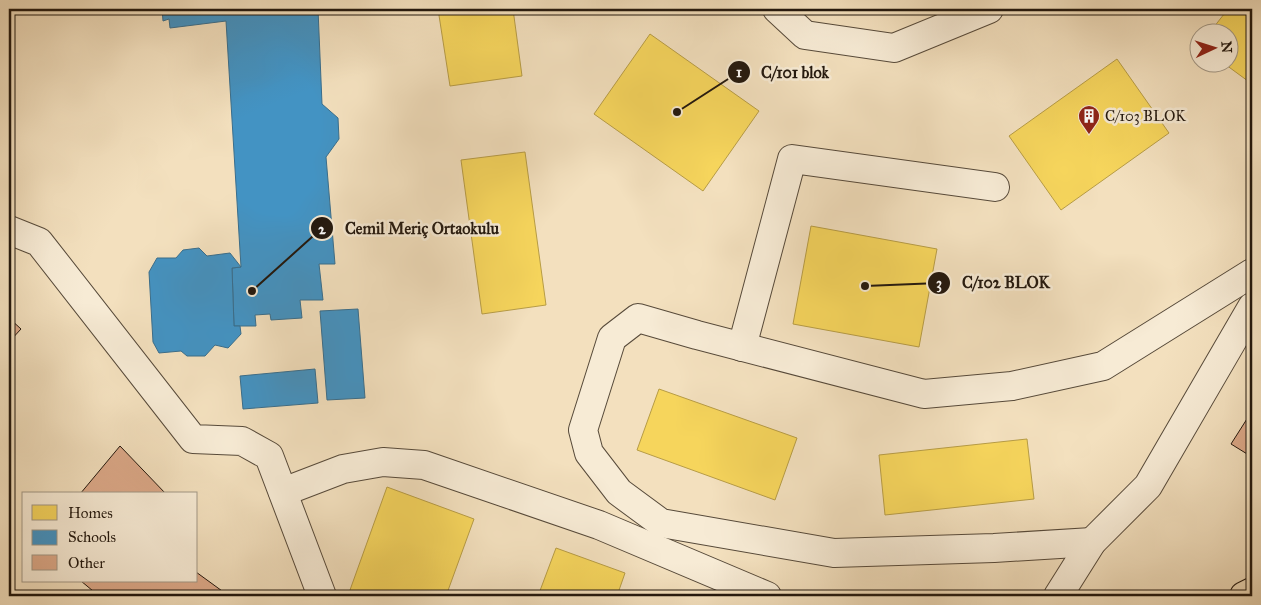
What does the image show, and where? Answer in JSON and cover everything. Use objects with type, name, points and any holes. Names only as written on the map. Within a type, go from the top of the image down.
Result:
[{"type":"main road","points":[[1244,596],[1252,592]]},
{"type":"street","points":[[777,9],[805,34],[894,48],[988,9]]},
{"type":"street","points":[[742,347],[792,159],[995,187]]},
{"type":"street","points":[[9,230],[39,242],[193,439],[242,441],[269,456],[322,596]]},
{"type":"street","points":[[1092,542],[994,548],[834,552],[660,523],[620,492],[589,453],[583,430],[612,338],[638,318],[924,394],[1012,386],[1103,366],[1252,273]]},
{"type":"street","points":[[1058,596],[1092,542],[1148,486],[1252,307]]},
{"type":"street","points":[[283,492],[343,469],[383,462],[424,465],[599,525],[767,596]]},
{"type":"building: Homes","points":[[9,9],[13,9],[9,25]]},
{"type":"building: Homes","points":[[438,9],[513,9],[522,76],[450,86]]},
{"type":"building: Homes","points":[[1228,9],[1252,9],[1252,84],[1236,72],[1238,72],[1238,22],[1218,22]]},
{"type":"building: Homes","points":[[650,34],[759,111],[703,191],[594,114]]},
{"type":"building: Homes","name":"C/103 BLOK","points":[[1117,59],[1169,133],[1061,210],[1009,136]]},
{"type":"building: Homes","points":[[525,152],[546,305],[482,314],[461,160]]},
{"type":"building: Homes","points":[[811,226],[937,249],[919,347],[793,324]]},
{"type":"building: Homes","points":[[659,389],[797,438],[775,500],[637,450]]},
{"type":"building: Homes","points":[[1027,439],[1034,499],[885,515],[879,455]]},
{"type":"building: Homes","points":[[387,487],[474,519],[446,596],[366,596],[350,590]]},
{"type":"building: Homes","points":[[556,548],[625,573],[617,596],[538,596]]},
{"type":"building: Schools","points":[[162,9],[318,9],[322,104],[338,118],[339,139],[326,157],[335,264],[319,264],[323,300],[300,300],[302,318],[271,320],[270,314],[255,315],[256,326],[234,326],[232,268],[241,267],[226,21],[170,28],[169,19],[163,21]]},
{"type":"building: Schools","points":[[199,248],[207,256],[230,253],[241,267],[232,268],[234,326],[240,326],[241,334],[228,348],[215,345],[205,356],[187,356],[181,351],[159,353],[153,342],[149,272],[157,258],[176,258],[183,250]]},
{"type":"building: Schools","points":[[358,309],[365,398],[327,400],[320,311]]},
{"type":"building: Schools","points":[[315,369],[318,403],[243,409],[240,376]]},
{"type":"building: Other","points":[[9,318],[21,329],[9,342]]},
{"type":"building: Other","points":[[1252,411],[1252,457],[1231,444]]},
{"type":"building: Other","points":[[120,446],[164,492],[82,492]]},
{"type":"building: Other","points":[[198,573],[229,596],[99,596],[82,582],[198,582]]},
{"type":"place","name":"C/101 blok","points":[[677,112]]},
{"type":"place","name":"C/103 BLOK","points":[[1089,135]]},
{"type":"place","name":"C/102 BLOK","points":[[865,286]]},
{"type":"place","name":"Cemil Meriç Ortaokulu","points":[[252,291]]}]
